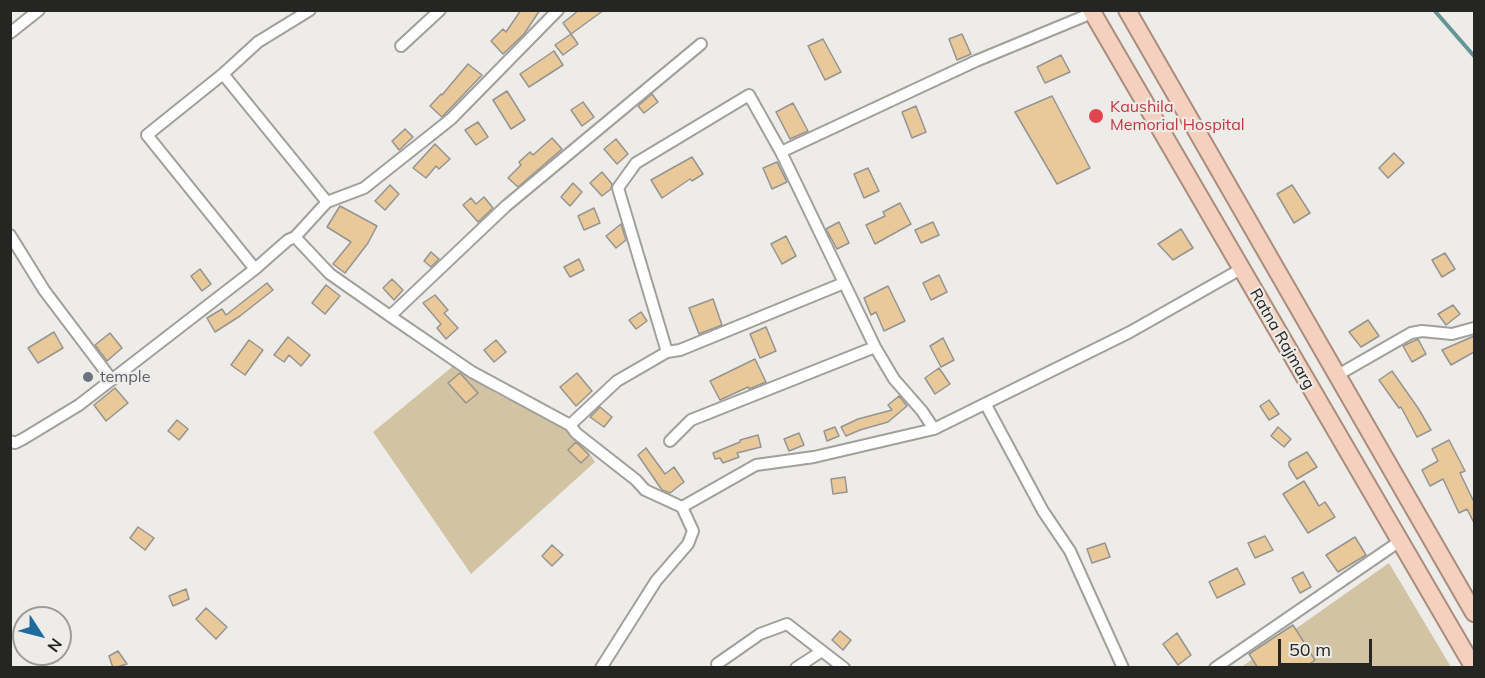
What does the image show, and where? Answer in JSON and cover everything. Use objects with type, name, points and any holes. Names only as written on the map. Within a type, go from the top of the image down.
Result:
[{"type":"highway","name":"Ratna Rajmarg","points":[[1127,10],[1336,376],[1472,602]]},
{"type":"highway","name":"Ratna Rajmarg","points":[[1091,12],[1474,668]]},
{"type":"street","points":[[10,33],[39,10]]},
{"type":"street","points":[[255,269],[147,135],[223,74],[258,42],[310,10]]},
{"type":"street","points":[[401,46],[440,10]]},
{"type":"street","points":[[10,441],[15,443],[79,405],[255,269],[288,240],[295,237],[327,202],[364,188],[451,119],[558,10]]},
{"type":"street","points":[[782,152],[976,61],[1091,12]]},
{"type":"street","points":[[390,316],[506,206],[701,44]]},
{"type":"street","points":[[223,74],[327,202]]},
{"type":"street","points":[[667,352],[618,188],[636,163],[749,95],[782,152],[875,347],[894,379],[922,411],[934,429]]},
{"type":"street","points":[[10,235],[44,290],[111,380]]},
{"type":"street","points":[[295,237],[330,274],[390,316],[472,372],[570,425],[576,433],[636,480],[645,490],[682,507],[693,531],[688,544],[656,581],[601,668]]},
{"type":"street","points":[[682,507],[756,465],[813,457],[934,429],[987,405],[1130,332],[1241,269]]},
{"type":"street","points":[[570,425],[618,381],[667,352],[680,350],[844,283]]},
{"type":"street","points":[[1336,376],[1411,333],[1422,331],[1452,334],[1474,328]]},
{"type":"street","points":[[670,441],[691,420],[875,347]]},
{"type":"street","points":[[987,405],[1043,511],[1070,551],[1123,668]]},
{"type":"street","points":[[1215,668],[1400,541]]},
{"type":"street","points":[[717,664],[760,634],[788,624],[844,668]]},
{"type":"street","points":[[796,668],[822,651]]},
{"type":"shaded area","points":[[452,367],[462,369],[497,394],[576,433],[595,462],[471,574],[373,432]]},
{"type":"shaded area","points":[[1389,563],[1451,667],[1240,668]]},
{"type":"building","points":[[521,10],[540,10],[524,34],[503,54],[491,41],[503,29],[506,32]]},
{"type":"building","points":[[579,10],[604,10],[571,34],[563,23]]},
{"type":"building","points":[[571,34],[578,44],[563,55],[555,45]]},
{"type":"building","points":[[962,34],[971,54],[957,60],[949,39]]},
{"type":"building","points":[[823,39],[841,72],[825,80],[808,46]]},
{"type":"building","points":[[554,51],[563,65],[529,87],[520,74]]},
{"type":"building","points":[[1061,55],[1070,72],[1045,83],[1037,67]]},
{"type":"building","points":[[468,64],[482,75],[442,117],[430,106]]},
{"type":"building","points":[[507,91],[525,120],[511,129],[493,100]]},
{"type":"building","points":[[652,94],[658,102],[644,113],[638,106]]},
{"type":"building","points":[[1052,96],[1090,168],[1057,184],[1015,112]]},
{"type":"building","points":[[583,102],[594,117],[582,126],[571,110]]},
{"type":"building","points":[[793,103],[808,131],[790,139],[776,112]]},
{"type":"building","points":[[916,106],[926,132],[912,138],[902,112]]},
{"type":"building","points":[[478,122],[488,137],[476,145],[465,130]]},
{"type":"building","points":[[405,129],[413,137],[399,150],[392,141]]},
{"type":"building","points":[[552,138],[562,149],[518,187],[508,178],[521,165],[519,162],[530,152],[533,155]]},
{"type":"building","points":[[616,139],[628,154],[617,164],[604,149]]},
{"type":"building","points":[[435,144],[450,159],[439,169],[436,166],[426,178],[413,168]]},
{"type":"building","points":[[1394,153],[1404,163],[1388,178],[1379,168]]},
{"type":"building","points":[[692,157],[703,174],[692,181],[690,179],[662,198],[651,180]]},
{"type":"building","points":[[777,162],[787,182],[772,189],[763,168]]},
{"type":"building","points":[[868,168],[879,191],[864,198],[854,174]]},
{"type":"building","points":[[602,172],[612,184],[611,189],[602,196],[590,183]]},
{"type":"building","points":[[573,183],[582,192],[570,206],[561,197]]},
{"type":"building","points":[[390,185],[399,194],[385,210],[375,201]]},
{"type":"building","points":[[1292,185],[1310,213],[1294,223],[1277,194]]},
{"type":"building","points":[[484,197],[493,208],[478,222],[463,205],[471,198],[476,204]]},
{"type":"building","points":[[900,203],[911,224],[875,244],[866,225],[885,216],[883,212]]},
{"type":"building","points":[[340,206],[377,226],[368,243],[345,273],[333,264],[351,242],[327,227]]},
{"type":"building","points":[[594,208],[600,223],[584,230],[578,216]]},
{"type":"building","points":[[839,222],[849,243],[837,249],[826,229]]},
{"type":"building","points":[[933,222],[939,235],[921,243],[915,230]]},
{"type":"building","points":[[621,224],[626,240],[616,248],[606,236]]},
{"type":"building","points":[[1181,229],[1193,248],[1173,260],[1158,244]]},
{"type":"building","points":[[786,236],[796,256],[782,264],[771,244]]},
{"type":"building","points":[[431,252],[439,259],[431,267],[424,261]]},
{"type":"building","points":[[1445,253],[1455,269],[1442,277],[1432,260]]},
{"type":"building","points":[[579,259],[584,270],[570,277],[564,267]]},
{"type":"building","points":[[200,269],[211,284],[202,291],[191,276]]},
{"type":"building","points":[[939,275],[947,292],[931,300],[923,283]]},
{"type":"building","points":[[392,279],[403,290],[394,300],[383,288]]},
{"type":"building","points":[[267,283],[273,290],[215,332],[207,318],[222,309],[226,315]]},
{"type":"building","points":[[326,285],[340,296],[325,314],[312,303]]},
{"type":"building","points":[[888,286],[905,321],[884,331],[876,312],[871,315],[864,298]]},
{"type":"building","points":[[435,295],[448,310],[444,313],[458,328],[446,339],[437,328],[441,324],[423,303]]},
{"type":"building","points":[[713,299],[722,325],[699,334],[689,308]]},
{"type":"building","points":[[1453,305],[1460,314],[1446,325],[1438,314]]},
{"type":"building","points":[[641,312],[647,321],[636,329],[629,320]]},
{"type":"building","points":[[1368,320],[1379,336],[1361,347],[1349,332]]},
{"type":"building","points":[[766,327],[776,351],[760,358],[750,334]]},
{"type":"building","points":[[54,332],[63,348],[38,363],[28,348]]},
{"type":"building","points":[[110,333],[122,348],[107,361],[95,345]]},
{"type":"building","points":[[1474,336],[1474,352],[1451,365],[1442,350]]},
{"type":"building","points":[[288,337],[310,355],[301,366],[289,355],[284,362],[274,355]]},
{"type":"building","points":[[943,338],[954,360],[941,367],[930,346]]},
{"type":"building","points":[[1418,339],[1426,354],[1412,362],[1403,346]]},
{"type":"building","points":[[249,340],[263,350],[245,375],[231,365]]},
{"type":"building","points":[[496,340],[506,352],[494,362],[484,350]]},
{"type":"building","points":[[755,359],[766,382],[749,389],[748,387],[720,400],[710,381]]},
{"type":"building","points":[[939,368],[950,384],[935,394],[925,378]]},
{"type":"building","points":[[1392,371],[1431,430],[1417,437],[1401,407],[1399,408],[1379,380]]},
{"type":"building","points":[[460,373],[478,393],[466,403],[448,383]]},
{"type":"building","points":[[577,373],[592,391],[576,406],[560,387]]},
{"type":"building","points":[[115,388],[128,403],[106,421],[94,405]]},
{"type":"building","points":[[899,396],[907,406],[888,422],[846,436],[841,427],[858,419],[892,410],[888,405]]},
{"type":"building","points":[[1269,400],[1279,414],[1269,420],[1260,406]]},
{"type":"building","points":[[600,407],[612,417],[604,427],[590,417]]},
{"type":"building","points":[[177,420],[188,429],[179,440],[168,431]]},
{"type":"building","points":[[835,427],[839,436],[827,441],[824,431]]},
{"type":"building","points":[[1278,427],[1291,439],[1284,447],[1271,436]]},
{"type":"building","points":[[799,433],[804,445],[789,451],[784,439]]},
{"type":"building","points":[[758,435],[761,447],[737,453],[739,457],[723,463],[720,458],[715,459],[713,453],[740,442],[740,440]]},
{"type":"building","points":[[1449,440],[1465,471],[1460,473],[1474,502],[1474,523],[1467,509],[1459,513],[1443,479],[1430,486],[1422,470],[1438,461],[1432,449]]},
{"type":"building","points":[[576,442],[589,455],[581,463],[568,450]]},
{"type":"building","points":[[646,448],[665,474],[674,467],[684,482],[670,493],[662,490],[638,455]]},
{"type":"building","points":[[1307,452],[1317,467],[1297,479],[1289,462]]},
{"type":"building","points":[[845,477],[847,492],[833,494],[831,479]]},
{"type":"building","points":[[1304,481],[1319,506],[1325,502],[1335,517],[1308,533],[1283,494]]},
{"type":"building","points":[[138,527],[154,538],[145,550],[130,538]]},
{"type":"building","points":[[1265,536],[1273,550],[1255,558],[1248,543]]},
{"type":"building","points":[[1355,537],[1366,555],[1338,572],[1326,555]]},
{"type":"building","points":[[1105,543],[1110,557],[1092,563],[1087,549]]},
{"type":"building","points":[[552,545],[563,555],[552,566],[542,556]]},
{"type":"building","points":[[1237,568],[1245,584],[1217,598],[1209,582]]},
{"type":"building","points":[[1303,572],[1311,587],[1300,593],[1292,578]]},
{"type":"building","points":[[186,589],[189,599],[173,606],[169,596]]},
{"type":"building","points":[[206,608],[227,627],[216,639],[196,619]]},
{"type":"building","points":[[1293,625],[1315,660],[1304,668],[1258,668],[1249,654]]},
{"type":"building","points":[[840,631],[851,640],[843,650],[832,640]]},
{"type":"building","points":[[1177,633],[1191,655],[1178,665],[1163,644]]},
{"type":"building","points":[[118,651],[127,664],[113,668],[109,656]]},
{"type":"waterway","points":[[1434,10],[1474,56]]},
{"type":"place","name":"Kaushila Memorial Hospital","points":[[1096,116]]},
{"type":"place","name":"temple","points":[[88,377]]}]
